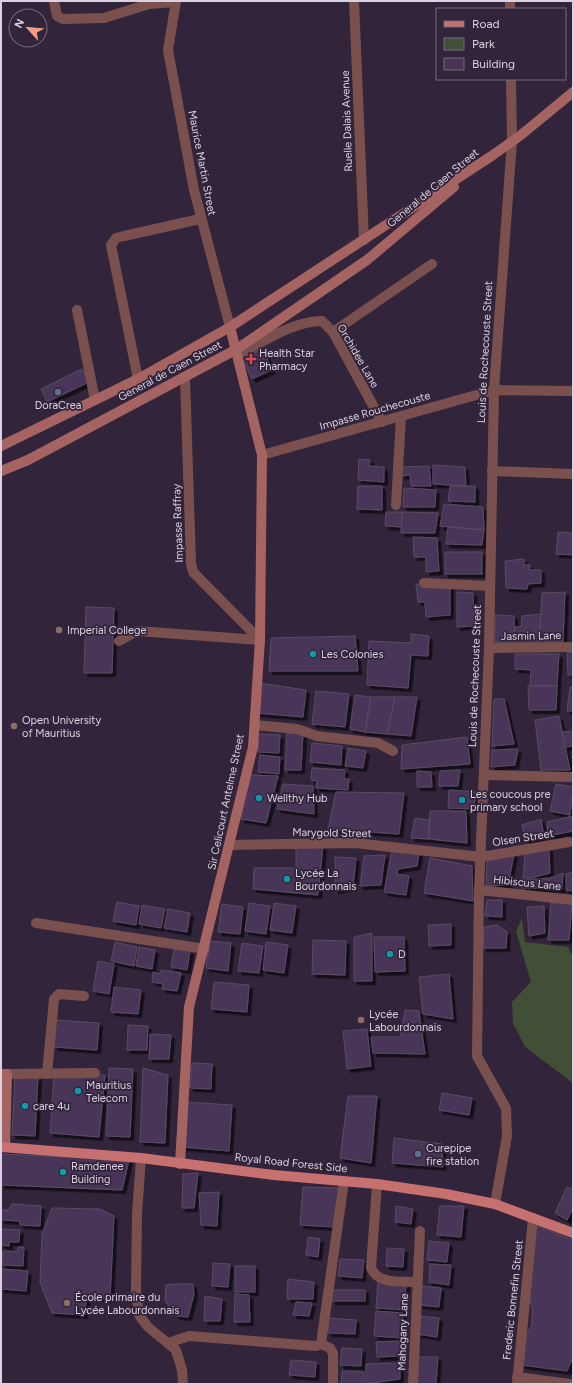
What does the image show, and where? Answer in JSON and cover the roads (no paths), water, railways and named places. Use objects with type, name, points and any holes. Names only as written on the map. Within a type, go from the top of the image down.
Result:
[{"type":"main road","name":"Royal Road Forest Side","points":[[3,1147],[141,1158],[180,1164],[376,1184],[446,1194],[495,1204],[573,1233]]},
{"type":"street","points":[[54,1],[57,16],[64,19],[104,18],[149,4],[176,1]]},
{"type":"street","name":"Maurice Martin Street","points":[[176,1],[168,50],[200,219],[230,327]]},
{"type":"street","name":"Ruelle Dalais Avenue","points":[[354,1],[364,240]]},
{"type":"street","name":"Louis de Rochecouste Street","points":[[495,1204],[507,1136],[506,1108],[477,1056],[479,890],[485,775],[489,648],[494,390],[512,141],[511,80]]},
{"type":"street","points":[[493,155],[573,92]]},
{"type":"street","name":"General de Caen Street","points":[[1,446],[138,379],[230,327],[493,155]]},
{"type":"street","name":"General de Caen Street","points":[[1,471],[28,460],[237,352],[367,260],[493,155]]},
{"type":"street","points":[[138,379],[111,245],[113,241],[120,237],[200,219]]},
{"type":"street","points":[[333,332],[432,264]]},
{"type":"street","points":[[77,310],[95,400]]},
{"type":"street","name":"Orchidee Lane","points":[[237,352],[310,321],[322,321],[333,332],[382,422]]},
{"type":"street","name":"Sir Celicourt Antelme Street","points":[[180,1164],[189,1007],[205,949],[253,747],[255,725],[260,640],[262,455],[230,327]]},
{"type":"street","name":"Impasse Raffray","points":[[186,378],[191,563],[194,572],[260,640]]},
{"type":"street","name":"Impasse Rouchecouste","points":[[262,455],[494,390],[573,391]]},
{"type":"street","points":[[396,505],[401,417]]},
{"type":"street","points":[[492,471],[573,474]]},
{"type":"street","points":[[424,583],[490,586]]},
{"type":"street","points":[[119,641],[137,631],[260,640]]},
{"type":"street","name":"Jasmin Lane","points":[[489,648],[573,647]]},
{"type":"street","points":[[255,725],[297,729],[318,736],[378,743],[393,751]]},
{"type":"street","points":[[485,775],[573,777]]},
{"type":"street","name":"Olsen Street","points":[[481,857],[569,842]]},
{"type":"street","name":"Marygold Street","points":[[230,845],[355,843],[481,857]]},
{"type":"street","name":"Hibiscus Lane","points":[[479,890],[573,900]]},
{"type":"street","points":[[36,923],[205,949]]},
{"type":"street","points":[[47,1074],[54,999],[59,994],[84,996]]},
{"type":"street","points":[[3,1147],[4,1074],[95,1073]]},
{"type":"street","points":[[141,1158],[137,1214],[136,1291],[139,1315],[148,1327],[176,1350],[182,1370],[182,1384]]},
{"type":"street","points":[[321,1344],[344,1181]]},
{"type":"street","points":[[376,1184],[371,1268],[379,1279],[417,1282]]},
{"type":"street","name":"Frederic Bonnefin Street","points":[[517,1381],[533,1218]]},
{"type":"street","name":"Mahogany Lane","points":[[413,1384],[420,1231]]},
{"type":"street","points":[[168,1344],[189,1336],[316,1346],[321,1344],[330,1348],[333,1353],[333,1384]]},
{"type":"street","points":[[517,1381],[570,1384]]},
{"type":"place","name":"Health Star Pharmacy","points":[[251,359]]},
{"type":"place","name":"DoraCrea","points":[[58,392]]},
{"type":"place","name":"Imperial College","points":[[59,630]]},
{"type":"place","name":"Les Colonies","points":[[313,654]]},
{"type":"place","name":"Open University of Mauritius","points":[[14,726]]},
{"type":"place","name":"Wellthy Hub","points":[[259,798]]},
{"type":"place","name":"Les coucous pre primary school","points":[[462,800]]},
{"type":"place","name":"Lycée La Bourdonnais","points":[[287,879]]},
{"type":"place","name":"D","points":[[390,954]]},
{"type":"place","name":"Lycée Labourdonnais","points":[[361,1020]]},
{"type":"place","name":"Mauritius Telecom","points":[[78,1091]]},
{"type":"place","name":"care 4u","points":[[25,1106]]},
{"type":"place","name":"Curepipe fire station","points":[[418,1154]]},
{"type":"place","name":"Ramdenee Building","points":[[63,1172]]},
{"type":"place","name":"École primaire du Lycée Labourdonnais","points":[[67,1303]]}]
